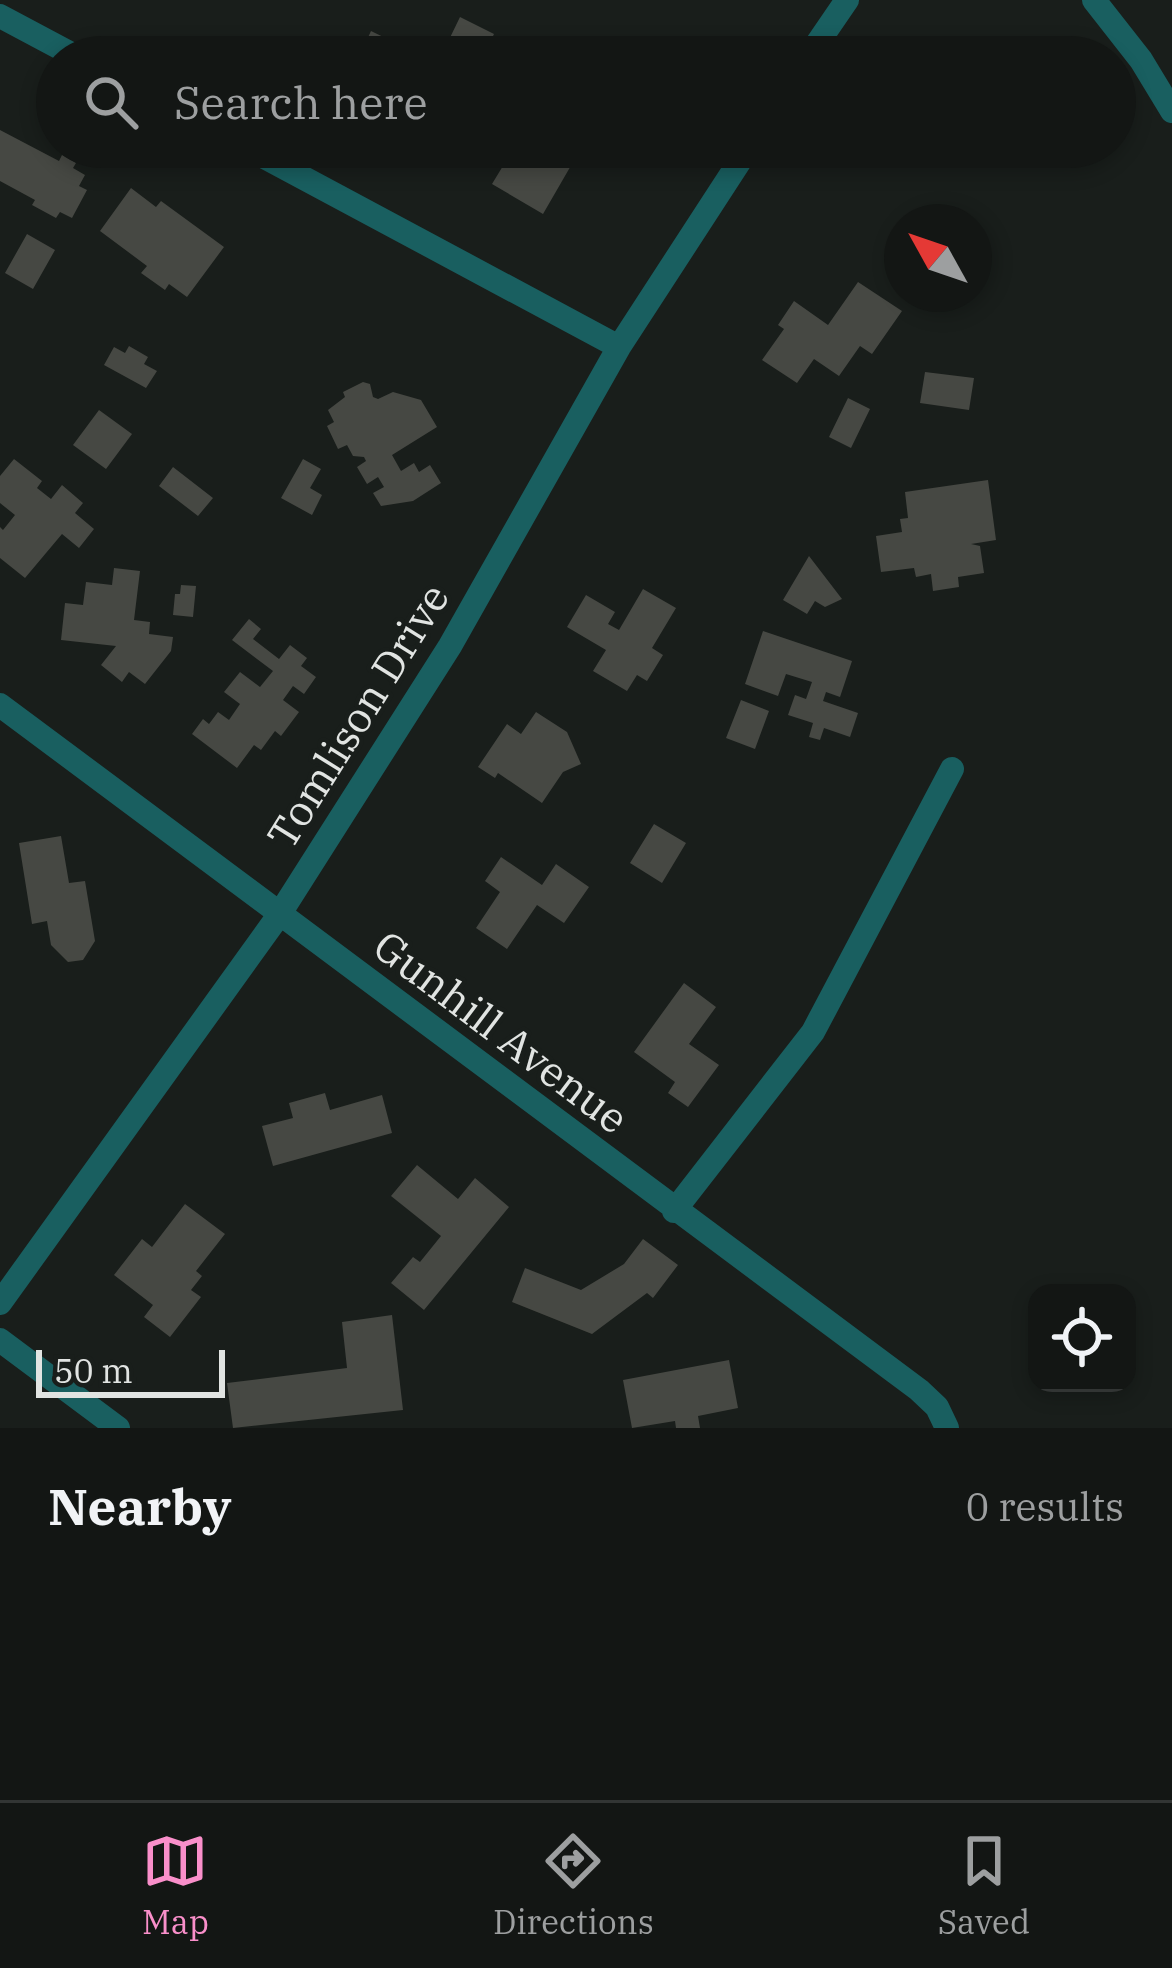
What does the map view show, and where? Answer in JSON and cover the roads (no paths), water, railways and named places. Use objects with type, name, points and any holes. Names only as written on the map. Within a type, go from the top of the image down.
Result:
[{"type":"street","points":[[822,36],[847,0]]},
{"type":"street","points":[[1094,0],[1122,36]]},
{"type":"street","points":[[0,16],[38,36]]},
{"type":"street","points":[[1136,54],[1172,112]]},
{"type":"street","points":[[285,168],[619,347]]},
{"type":"street","name":"Tomlison Drive","points":[[0,1304],[280,915],[450,646],[619,347],[735,168]]},
{"type":"street","name":"Gunhill Avenue","points":[[0,705],[919,1390],[937,1407],[947,1428]]},
{"type":"street","points":[[674,1211],[813,1032],[952,769]]},
{"type":"street","points":[[0,1340],[118,1428]]}]
